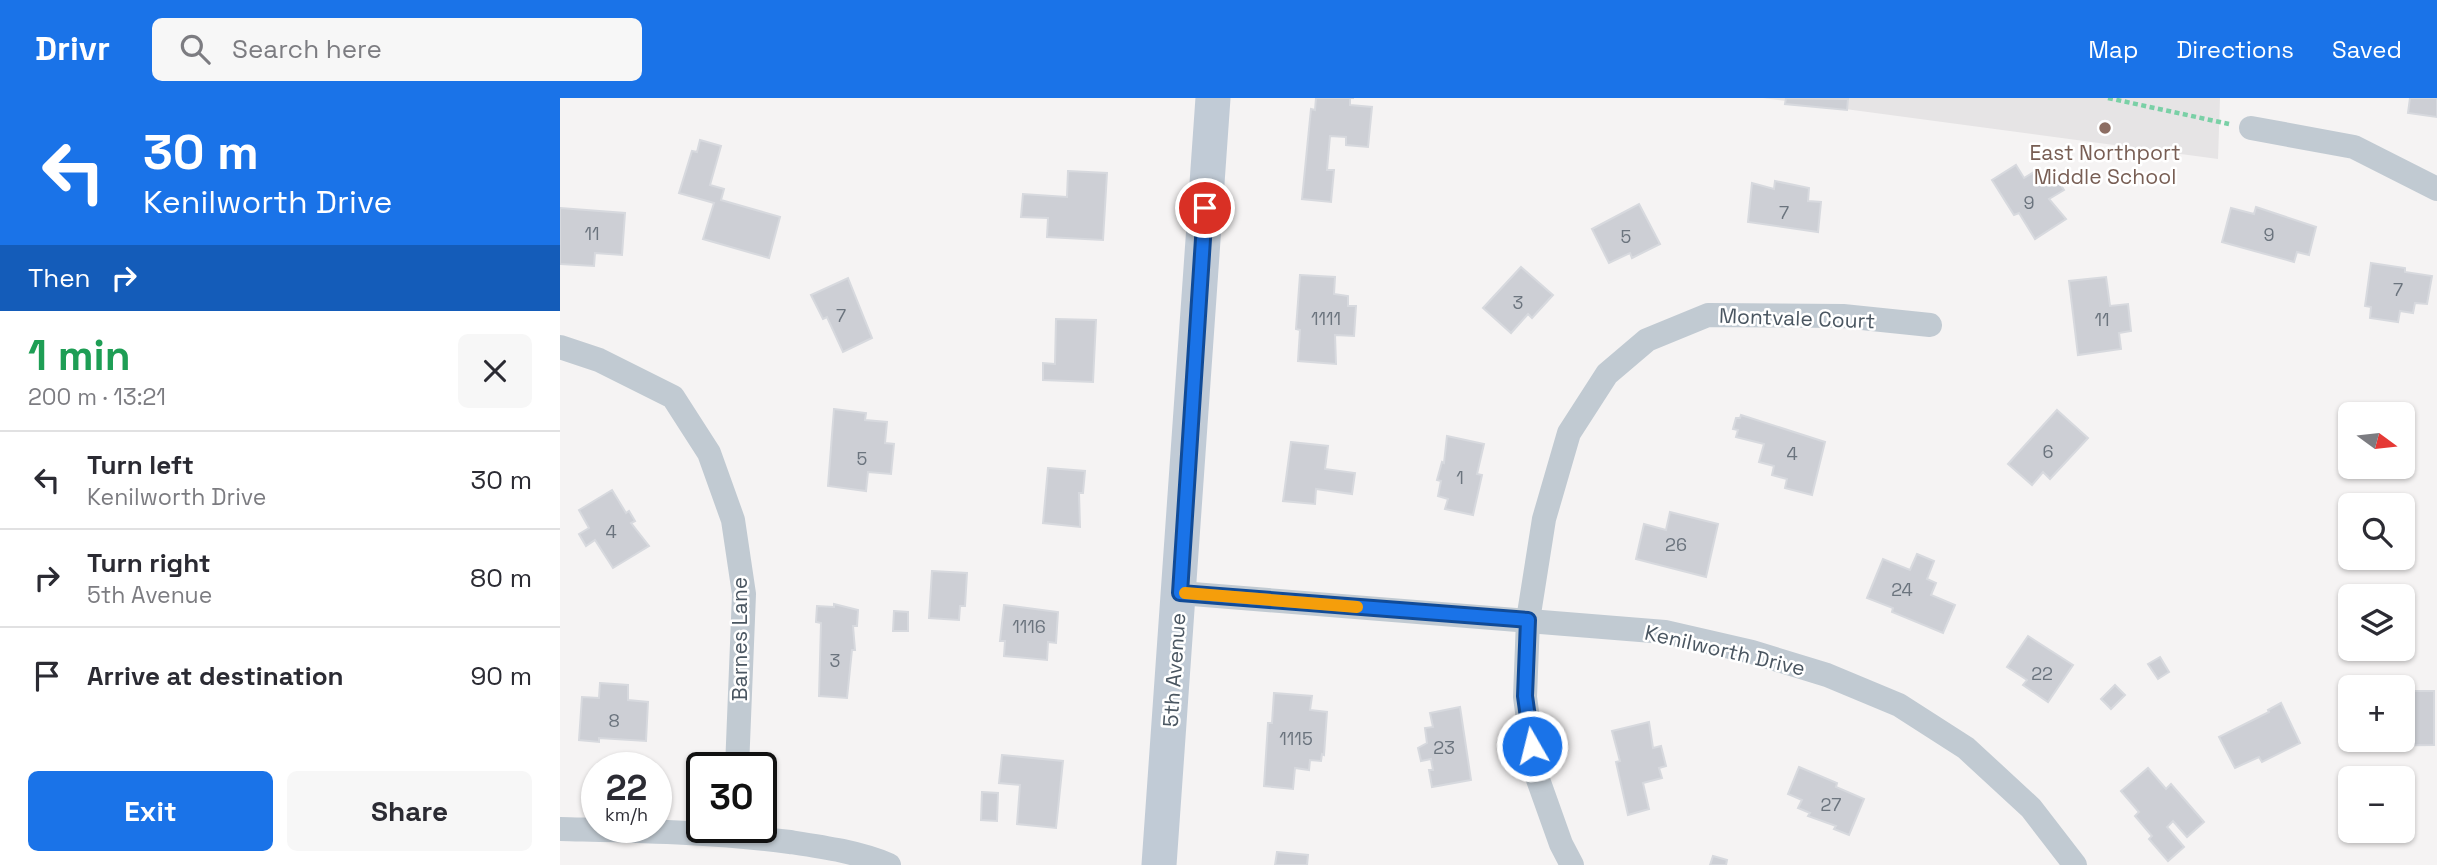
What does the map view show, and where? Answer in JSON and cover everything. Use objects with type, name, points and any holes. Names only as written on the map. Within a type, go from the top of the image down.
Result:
[{"type":"street","name":"5th Avenue","points":[[1158,865],[1180,593],[1213,98]]},
{"type":"street","points":[[2250,128],[2354,147],[2437,189]]},
{"type":"street","name":"Montvale Court","points":[[1572,865],[1561,844],[1535,771],[1525,696],[1528,620],[1544,519],[1569,433],[1607,374],[1647,340],[1707,315],[1843,316],[1930,325]]},
{"type":"street","name":"Barnes Lane","points":[[560,347],[599,360],[673,397],[709,453],[733,520],[744,594],[738,752]]},
{"type":"street","name":"Kenilworth Drive","points":[[1180,593],[1665,632],[1752,652],[1827,675],[1899,705],[1966,748],[2031,808],[2075,865]]},
{"type":"street","points":[[560,829],[686,830]]},
{"type":"street","points":[[777,839],[871,857],[888,865]]},
{"type":"path","points":[[2108,98],[2250,128]]},
{"type":"shaded area","name":"East Northport Middle School","points":[[1763,98],[2220,98],[2218,159]]},
{"type":"building","points":[[1316,98],[1350,98],[1350,105],[1372,107],[1368,147],[1346,145],[1346,137],[1330,136],[1327,170],[1334,170],[1331,202],[1302,199],[1311,109],[1315,110]]},
{"type":"building","points":[[1786,98],[1848,99],[1847,110],[1785,104]]},
{"type":"building","points":[[2410,98],[2437,98],[2437,117],[2408,113]]},
{"type":"building","points":[[700,140],[721,146],[710,185],[724,189],[721,200],[780,217],[769,258],[703,239],[714,203],[679,193],[692,151],[697,152]]},
{"type":"building","points":[[2016,165],[2024,178],[2034,172],[2042,184],[2055,176],[2064,190],[2049,199],[2066,219],[2035,239],[2019,213],[2014,215],[1992,180]]},
{"type":"building","points":[[1068,171],[1107,173],[1103,240],[1047,237],[1048,218],[1021,217],[1023,194],[1067,197]]},
{"type":"building","points":[[1775,181],[1809,188],[1808,201],[1821,202],[1818,232],[1748,222],[1752,183],[1774,189]]},
{"type":"building","points":[[1639,204],[1660,244],[1632,258],[1630,253],[1609,263],[1592,229]]},
{"type":"building","points":[[2256,207],[2316,227],[2309,255],[2297,252],[2294,262],[2222,242],[2231,208],[2254,214]]},
{"type":"building","points":[[560,208],[625,213],[622,255],[595,253],[594,266],[560,264]]},
{"type":"building","points":[[2371,263],[2405,268],[2405,272],[2432,276],[2427,304],[2415,303],[2413,313],[2400,311],[2398,322],[2370,318],[2371,307],[2365,306]]},
{"type":"building","points":[[1521,267],[1553,295],[1532,318],[1528,314],[1511,333],[1483,308]]},
{"type":"building","points":[[1300,275],[1335,277],[1334,294],[1348,296],[1348,306],[1356,306],[1354,336],[1335,335],[1336,364],[1298,361],[1300,330],[1296,329]]},
{"type":"building","points":[[2106,277],[2110,306],[2128,304],[2131,331],[2119,333],[2121,349],[2078,355],[2069,281]]},
{"type":"building","points":[[848,278],[872,338],[843,352],[827,317],[823,319],[811,295]]},
{"type":"building","points":[[1056,319],[1096,320],[1093,382],[1043,380],[1043,363],[1055,364]]},
{"type":"building","points":[[834,409],[866,413],[865,420],[887,422],[885,443],[894,444],[891,474],[868,472],[866,491],[828,486]]},
{"type":"building","points":[[2057,410],[2088,438],[2050,479],[2043,472],[2032,485],[2008,464]]},
{"type":"building","points":[[1741,415],[1825,442],[1812,495],[1785,488],[1787,479],[1772,475],[1774,466],[1759,462],[1764,444],[1736,437],[1738,430],[1733,429],[1736,418]]},
{"type":"building","points":[[1447,436],[1484,444],[1477,474],[1482,475],[1473,515],[1445,509],[1448,499],[1438,496],[1441,481],[1437,480],[1442,462],[1444,463]]},
{"type":"building","points":[[1291,442],[1328,446],[1325,469],[1355,473],[1352,494],[1316,489],[1315,504],[1283,501]]},
{"type":"building","points":[[1048,468],[1085,471],[1083,493],[1079,493],[1080,527],[1043,523]]},
{"type":"building","points":[[612,490],[626,513],[629,511],[635,521],[631,523],[649,546],[613,568],[595,540],[586,546],[579,534],[589,528],[579,510]]},
{"type":"building","points":[[1670,512],[1718,524],[1706,577],[1636,559],[1644,524],[1666,530]]},
{"type":"building","points":[[1917,554],[1934,561],[1927,579],[1936,583],[1931,595],[1955,605],[1943,633],[1892,612],[1893,608],[1867,598],[1883,559],[1910,570]]},
{"type":"building","points":[[932,571],[967,573],[965,606],[960,606],[959,620],[929,618]]},
{"type":"building","points":[[834,604],[858,610],[857,626],[853,626],[855,650],[852,650],[847,698],[819,696],[821,623],[816,622],[817,606],[834,607]]},
{"type":"building","points":[[1004,605],[1058,612],[1056,643],[1048,642],[1047,660],[1004,656],[1005,641],[1000,641]]},
{"type":"building","points":[[894,611],[908,612],[908,631],[893,631]]},
{"type":"building","points":[[2028,636],[2073,665],[2048,702],[2023,685],[2027,680],[2007,667]]},
{"type":"building","points":[[2160,657],[2169,672],[2158,679],[2148,664]]},
{"type":"building","points":[[600,683],[628,685],[628,700],[648,702],[646,741],[599,738],[599,742],[579,740],[582,697],[599,698]]},
{"type":"building","points":[[2115,685],[2125,695],[2111,709],[2101,699]]},
{"type":"building","points":[[2415,691],[2434,691],[2434,745],[2415,745]]},
{"type":"building","points":[[1274,693],[1312,696],[1310,710],[1327,712],[1324,755],[1322,754],[1321,761],[1310,760],[1309,770],[1295,768],[1293,789],[1264,786],[1268,723],[1272,723]]},
{"type":"building","points":[[2281,703],[2300,743],[2262,762],[2259,757],[2235,768],[2219,737],[2269,712],[2268,710]]},
{"type":"building","points":[[1460,707],[1471,780],[1432,787],[1429,770],[1433,770],[1431,759],[1421,761],[1418,748],[1427,743],[1425,728],[1433,727],[1430,713]]},
{"type":"building","points":[[1649,722],[1653,748],[1661,746],[1666,766],[1659,768],[1662,778],[1643,783],[1649,809],[1628,815],[1616,762],[1620,761],[1612,731]]},
{"type":"building","points":[[1002,755],[1063,761],[1056,828],[1017,824],[1020,785],[999,783]]},
{"type":"building","points":[[1799,767],[1837,783],[1836,787],[1864,799],[1849,835],[1834,829],[1836,826],[1808,816],[1810,813],[1798,808],[1802,800],[1788,794]]},
{"type":"building","points":[[2148,768],[2166,789],[2171,784],[2204,822],[2187,837],[2173,821],[2167,827],[2184,847],[2168,861],[2149,839],[2152,836],[2135,816],[2139,812],[2121,791]]},
{"type":"building","points":[[982,792],[998,793],[997,821],[981,820]]},
{"type":"building","points":[[1277,852],[1308,855],[1307,865],[1275,865]]},
{"type":"building","points":[[1713,856],[1727,860],[1726,865],[1710,865]]},
{"type":"slow traffic","points":[[1185,593],[1357,607]]},
{"type":"place","name":"East Northport Middle School","points":[[2105,128]]},
{"type":"route","points":[[1205,208],[1180,593],[1528,620],[1525,696],[1532,746]]}]
